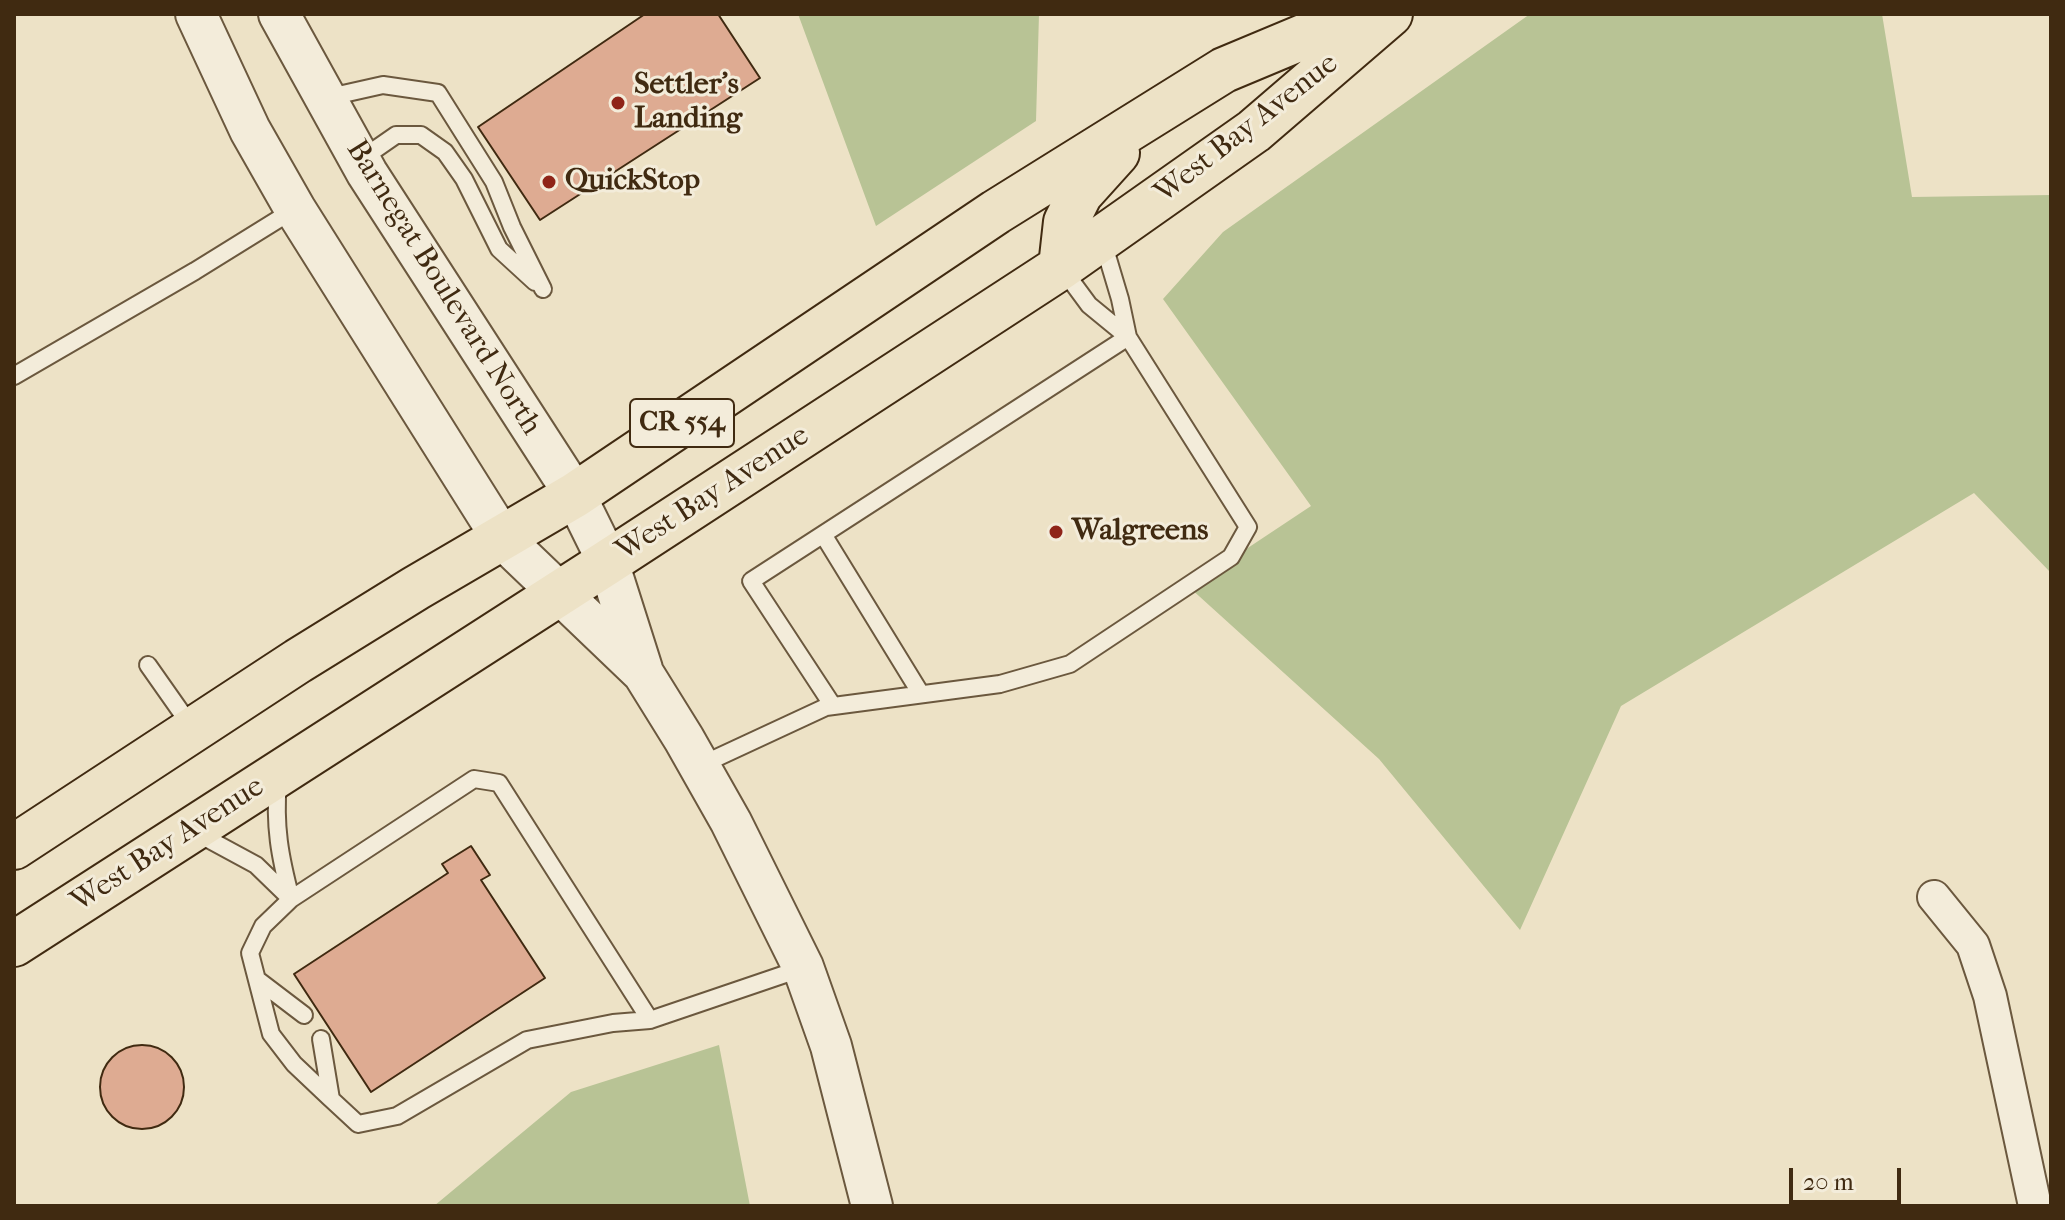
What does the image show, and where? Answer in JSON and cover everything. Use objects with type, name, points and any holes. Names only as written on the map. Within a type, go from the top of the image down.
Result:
[{"type":"main road","name":"West Bay Avenue","points":[[14,847],[377,612],[575,495],[996,212],[1154,113],[1224,70],[1358,14]]},
{"type":"main road","name":"West Bay Avenue","points":[[14,944],[1061,267],[1254,131],[1390,14]]},
{"type":"main road","points":[[1061,267],[1066,222],[1080,194],[1154,113]]},
{"type":"street","points":[[196,14],[250,130],[295,209],[502,538],[643,673],[731,822],[803,967],[831,1046],[872,1206]]},
{"type":"street","name":"Barnegat Boulevard North","points":[[279,14],[360,160],[575,495],[608,562],[643,673]]},
{"type":"street","points":[[1934,897],[1973,945],[1990,996],[2035,1206]]},
{"type":"lane","points":[[325,98],[383,85],[438,93],[494,182],[543,289],[499,249],[464,179],[445,152],[433,143],[421,135],[396,135],[360,160]]},
{"type":"lane","points":[[14,376],[295,209]]},
{"type":"lane","points":[[699,766],[826,707],[1000,684],[1070,664],[1231,557],[1248,527],[1128,337],[1102,239]]},
{"type":"lane","points":[[1061,267],[1089,305],[1128,337]]},
{"type":"lane","points":[[833,706],[751,581],[1128,337]]},
{"type":"lane","points":[[824,536],[921,694]]},
{"type":"lane","points":[[148,665],[193,729]]},
{"type":"lane","points":[[278,773],[275,820],[280,857],[291,899]]},
{"type":"lane","points":[[650,1020],[499,783],[474,779],[291,899],[263,926],[250,953],[271,1034],[294,1064],[358,1124],[397,1116],[527,1040],[613,1023],[650,1020],[803,967]]},
{"type":"lane","points":[[191,830],[256,865],[291,899]]},
{"type":"lane","points":[[258,980],[304,1015]]},
{"type":"lane","points":[[321,1039],[331,1099]]},
{"type":"green space","points":[[798,14],[1039,14],[1036,121],[876,226]]},
{"type":"green space","points":[[1530,14],[1882,14],[1912,197],[2051,195],[2051,573],[1974,493],[1621,706],[1520,930],[1379,759],[1189,587],[1311,506],[1163,299],[1223,232]]},
{"type":"green space","points":[[719,1045],[750,1206],[434,1206],[571,1092]]},
{"type":"building","name":"Settler's Landing","points":[[645,14],[718,14],[760,78],[540,220],[478,127]]},
{"type":"building","points":[[471,846],[490,875],[481,880],[545,978],[371,1092],[294,974],[448,873],[442,864]]},
{"type":"building","points":[[142,1045],[158,1048],[172,1057],[181,1071],[184,1087],[181,1103],[172,1117],[158,1126],[142,1129],[126,1126],[112,1117],[103,1103],[100,1087],[103,1071],[112,1057],[126,1048]]},
{"type":"place","name":"Settler's Landing","points":[[618,103]]},
{"type":"place","name":"QuickStop","points":[[549,182]]},
{"type":"place","name":"Walgreens","points":[[1056,532]]}]
